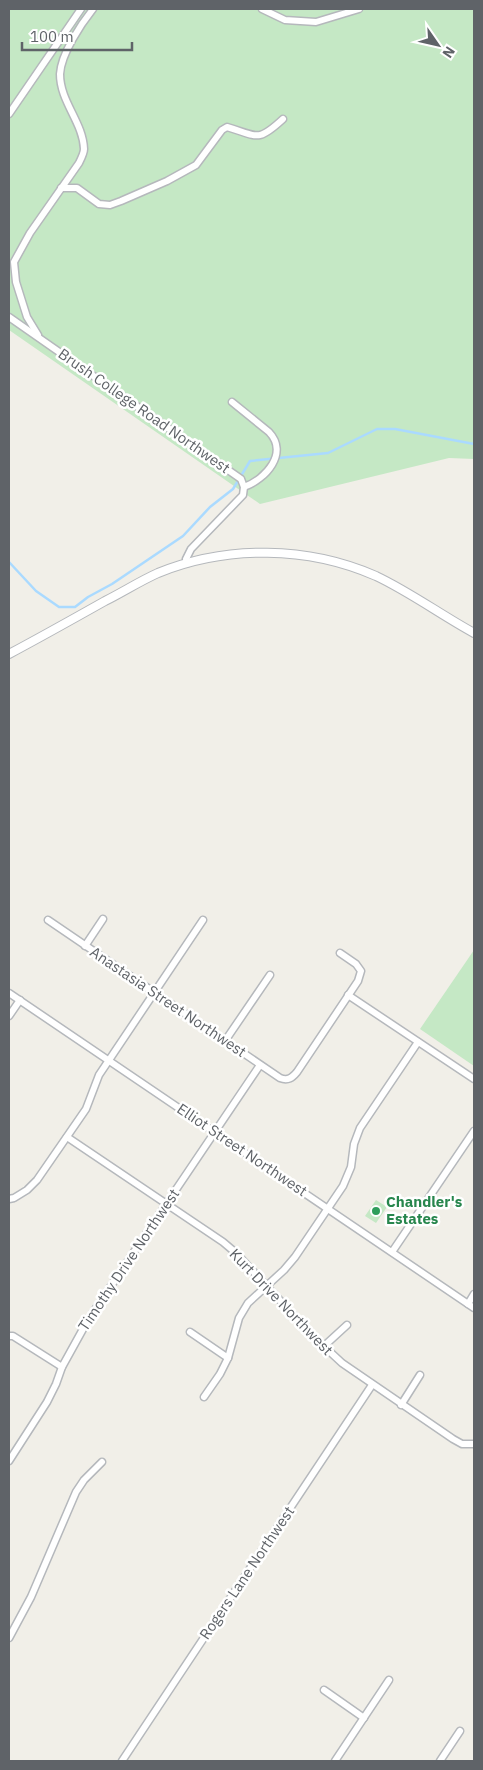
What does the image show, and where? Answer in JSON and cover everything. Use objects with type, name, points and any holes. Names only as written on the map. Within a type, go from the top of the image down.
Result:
[{"type":"street","points":[[9,114],[81,9]]},
{"type":"street","name":"Brush College Road Northwest","points":[[39,338],[27,317],[16,282],[14,262],[30,233],[79,163],[84,151],[82,137],[63,94],[60,74],[66,54],[78,29],[93,9]]},
{"type":"street","points":[[262,9],[285,20],[316,22],[359,9]]},
{"type":"street","points":[[61,188],[77,188],[99,204],[110,205],[167,181],[196,165],[222,130],[227,128],[253,136],[262,136],[283,119]]},
{"type":"street","name":"Brush College Road Northwest","points":[[9,317],[238,476],[244,487]]},
{"type":"street","points":[[188,563],[186,559],[191,549],[236,505],[243,495],[244,487],[253,484],[266,474],[275,459],[277,447],[273,436],[232,402]]},
{"type":"street","points":[[9,654],[146,579],[188,563],[230,554],[264,552],[308,556],[347,565],[382,579],[474,632]]},
{"type":"street","points":[[85,946],[103,919]]},
{"type":"street","name":"Anastasia Street Northwest","points":[[48,920],[280,1078],[289,1079],[297,1072],[348,995]]},
{"type":"street","points":[[9,1199],[27,1190],[38,1180],[86,1108],[99,1075],[203,920]]},
{"type":"street","points":[[340,953],[356,964],[361,971],[358,981],[348,995],[474,1080]]},
{"type":"street","points":[[225,1041],[270,975]]},
{"type":"street","name":"Elliot Street Northwest","points":[[9,993],[474,1308]]},
{"type":"street","points":[[9,1016],[20,1000]]},
{"type":"street","points":[[204,1396],[220,1374],[228,1358],[240,1318],[248,1303],[295,1257],[328,1209],[352,1167],[354,1144],[360,1128],[418,1042]]},
{"type":"street","name":"Timothy Drive Northwest","points":[[9,1461],[47,1402],[62,1367],[88,1320],[260,1065]]},
{"type":"street","points":[[392,1252],[474,1131]]},
{"type":"street","name":"Kurt Drive Northwest","points":[[67,1137],[236,1253],[323,1346],[342,1363],[401,1405],[462,1444],[473,1444]]},
{"type":"street","points":[[468,1304],[474,1294]]},
{"type":"street","points":[[323,1346],[347,1325]]},
{"type":"street","points":[[190,1332],[228,1358]]},
{"type":"street","points":[[9,1336],[13,1336],[62,1367]]},
{"type":"street","points":[[401,1405],[420,1375]]},
{"type":"street","name":"Rogers Lane Northwest","points":[[122,1761],[372,1385]]},
{"type":"street","points":[[9,1638],[34,1590],[76,1492],[84,1480],[102,1462]]},
{"type":"street","points":[[335,1761],[389,1680]]},
{"type":"street","points":[[324,1690],[364,1718]]},
{"type":"street","points":[[440,1761],[460,1731]]},
{"type":"green space","points":[[9,9],[474,9],[474,459],[449,458],[260,504],[9,330]]},
{"type":"green space","points":[[474,950],[474,1066],[420,1029]]},
{"type":"green space","name":"Chandler's Estates","points":[[376,1200],[387,1207],[376,1223],[365,1216]]},
{"type":"waterway","points":[[9,562],[36,591],[59,607],[75,607],[183,536],[210,507],[233,489],[250,461],[328,453],[377,429],[395,429],[474,444]]},
{"type":"place","name":"Chandler's Estates","points":[[376,1211]]}]
